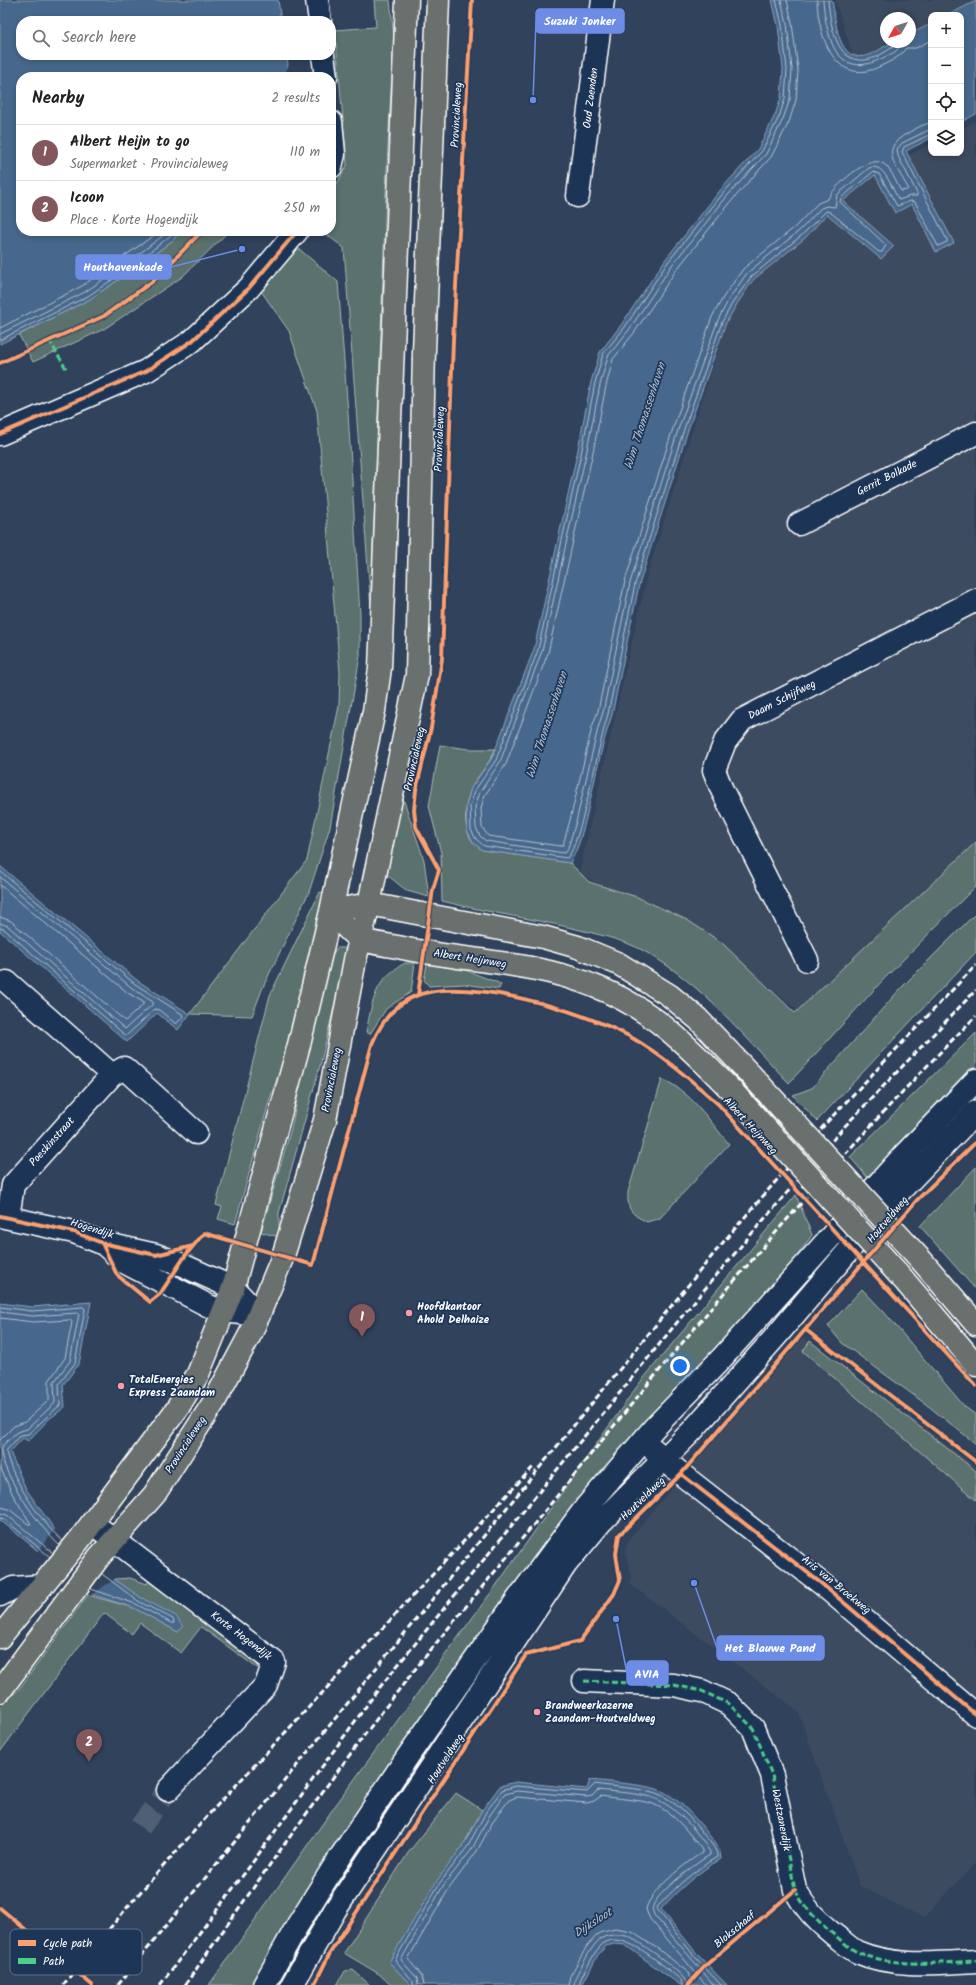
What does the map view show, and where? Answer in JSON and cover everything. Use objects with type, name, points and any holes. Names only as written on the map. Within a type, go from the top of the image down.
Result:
[{"type":"main road","points":[[0,1637],[86,1531],[177,1409],[198,1374],[233,1288],[300,1041],[331,911],[374,711],[380,668],[407,0]]},
{"type":"main road","name":"Provincialeweg","points":[[0,1691],[99,1557],[154,1495],[231,1371],[259,1315],[292,1229],[325,1120],[360,939],[369,904],[417,675],[424,351],[438,0]]},
{"type":"main road","points":[[331,911],[369,904],[543,937],[578,947],[619,964],[669,995],[692,1014],[750,1074],[922,1261],[976,1324]]},
{"type":"main road","points":[[331,911],[360,939]]},
{"type":"main road","name":"Albert Heijnweg","points":[[360,939],[423,952],[546,971],[593,985],[638,1006],[656,1019],[692,1051],[732,1091],[903,1279],[976,1365]]},
{"type":"street","points":[[317,0],[319,16]]},
{"type":"street","name":"Oud Zaenden","points":[[578,196],[603,0]]},
{"type":"street","points":[[324,60],[325,72]]},
{"type":"street","points":[[0,434],[146,371],[192,341],[250,288],[293,236]]},
{"type":"street","name":"Gerrit Bolkade","points":[[799,524],[976,433]]},
{"type":"street","name":"Daam Schijfweg","points":[[807,960],[722,790],[714,770],[725,742],[742,720],[976,600]]},
{"type":"street","points":[[7,982],[112,1075],[124,1068],[196,1133]]},
{"type":"street","name":"Poeskinstraat","points":[[4,1216],[13,1185],[112,1075]]},
{"type":"street","points":[[264,1985],[297,1926],[333,1868],[412,1749],[517,1600],[586,1507],[643,1441],[765,1311],[931,1125],[976,1080]]},
{"type":"street","name":"Houtveldweg","points":[[292,1985],[335,1910],[566,1564],[601,1522],[691,1432],[777,1335],[895,1196],[976,1112]]},
{"type":"street","name":"Hogendijk","points":[[4,1216],[74,1232],[102,1243],[156,1255],[202,1272],[233,1288],[259,1315]]},
{"type":"street","points":[[102,1243],[124,1262],[223,1312],[259,1315]]},
{"type":"street","name":"Aris van Broekweg","points":[[643,1441],[681,1474],[822,1584],[976,1714]]},
{"type":"street","name":"Korte Hogendijk","points":[[86,1531],[114,1540],[274,1662],[266,1686],[168,1790]]},
{"type":"street","points":[[0,1595],[13,1588],[49,1578]]},
{"type":"street","name":"Westzanerdijk","points":[[584,1682],[674,1685],[702,1690],[729,1704],[753,1728],[772,1775],[795,1890],[801,1901],[824,1927],[856,1952],[883,1960],[918,1963],[976,1961]]},
{"type":"shaded area","points":[[835,0],[976,0],[976,13],[928,12],[928,38],[916,44],[916,12],[880,12],[880,48],[908,48],[859,73]]},
{"type":"shaded area","points":[[976,121],[976,850],[800,1012],[713,941],[579,874],[648,572],[733,302],[837,192],[928,146],[928,156],[964,156],[964,127]]},
{"type":"shaded area","points":[[802,1337],[976,1467],[976,1862],[924,1918],[860,1886],[798,1711],[630,1584],[631,1575],[625,1551],[629,1539]]},
{"type":"green space","points":[[374,0],[390,0],[394,37],[387,165],[371,608],[344,248],[328,236],[336,236],[336,186],[347,165],[336,30],[376,27]]},
{"type":"green space","points":[[177,236],[224,236],[182,277],[104,329],[33,362],[19,335],[90,299],[136,268]]},
{"type":"green space","points":[[298,248],[338,282],[348,413],[360,615],[360,656],[330,827],[309,892],[263,987],[252,1016],[190,1014],[307,860],[339,706],[340,672],[317,411],[289,331],[261,291]]},
{"type":"green space","points":[[440,745],[468,749],[495,749],[471,789],[466,808],[467,830],[474,843],[482,850],[570,863],[589,882],[637,897],[687,920],[721,942],[795,1013],[976,842],[976,886],[883,980],[789,1083],[703,994],[665,964],[644,951],[618,940],[590,932],[442,901],[441,853],[429,806]]},
{"type":"green space","points":[[402,795],[424,860],[429,897],[407,891],[386,874]]},
{"type":"green space","points":[[320,892],[324,893],[281,1068],[270,1098],[235,1224],[218,1219],[222,1207],[216,1205],[270,995]]},
{"type":"green space","points":[[976,913],[976,952],[817,1121],[793,1095],[812,1088],[901,988]]},
{"type":"green space","points":[[337,948],[348,948],[320,1066],[279,1213],[279,1237],[261,1232],[291,1129],[306,1057],[333,953]]},
{"type":"green space","points":[[405,963],[415,963],[411,992],[386,1009],[370,1034],[366,1032],[376,992],[387,976]]},
{"type":"green space","points":[[427,964],[465,970],[501,984],[499,989],[464,984],[429,986],[424,980]]},
{"type":"green space","points":[[976,1033],[976,1066],[867,1177],[850,1157]]},
{"type":"green space","points":[[662,1079],[672,1084],[690,1099],[729,1144],[660,1218],[647,1222],[631,1211],[628,1203],[628,1192]]},
{"type":"green space","points":[[976,1167],[976,1290],[920,1226]]},
{"type":"green space","points":[[796,1195],[812,1235],[785,1273],[595,1478],[522,1573],[366,1801],[257,1985],[209,1985],[335,1806],[503,1576],[638,1385]]},
{"type":"green space","points":[[862,1289],[884,1312],[965,1407],[976,1415],[976,1444],[927,1405],[842,1343],[828,1326]]},
{"type":"green space","points":[[810,1341],[976,1471],[976,1500],[803,1351]]},
{"type":"green space","points":[[130,1578],[147,1584],[149,1581],[254,1660],[259,1667],[257,1668],[201,1627],[181,1653],[140,1623],[132,1634],[104,1613],[0,1752],[0,1707],[19,1689],[88,1595],[134,1608],[178,1632],[183,1627],[114,1579]]},
{"type":"green space","points":[[456,1793],[482,1810],[464,1844],[453,1859],[389,1962],[411,1985],[391,1985],[379,1974],[344,1953],[408,1853]]},
{"type":"green space","points":[[353,1970],[370,1985],[337,1985],[345,1971]]},
{"type":"water","points":[[0,0],[278,0],[280,16],[16,16],[16,60],[288,60],[288,65],[284,72],[16,72],[16,236],[177,236],[136,268],[90,299],[0,344]]},
{"type":"water","name":"Wim Thomassenhaven","points":[[772,0],[832,0],[837,29],[844,48],[850,54],[858,57],[872,54],[882,48],[916,48],[916,31],[928,25],[928,140],[906,151],[954,243],[936,252],[912,204],[895,213],[875,175],[843,201],[894,246],[881,259],[827,214],[805,238],[753,280],[726,323],[688,430],[639,585],[612,715],[601,751],[582,833],[573,857],[570,863],[482,850],[473,842],[467,830],[466,806],[471,788],[492,758],[534,649],[578,449],[591,382],[600,352],[621,325],[665,260],[722,188],[758,149],[775,115],[781,98],[783,69],[778,26]]},
{"type":"water","points":[[976,1],[976,114],[964,120],[964,12],[954,12]]},
{"type":"water","points":[[0,866],[138,981],[190,1014],[178,1030],[157,1013],[127,1042],[0,931]]},
{"type":"water","points":[[91,1302],[79,1364],[63,1385],[65,1407],[48,1420],[28,1441],[23,1438],[10,1452],[26,1489],[55,1530],[114,1579],[140,1597],[176,1616],[183,1627],[178,1632],[134,1608],[91,1594],[0,1520],[0,1303],[32,1307]]},
{"type":"water","name":"Dijksloot","points":[[590,1780],[624,1783],[657,1789],[664,1792],[678,1801],[690,1813],[716,1844],[720,1851],[721,1859],[704,1869],[689,1881],[661,1909],[698,1955],[727,1985],[680,1985],[625,1945],[614,1944],[606,1946],[598,1955],[582,1985],[411,1985],[389,1962],[436,1882],[464,1844],[482,1810],[500,1786],[516,1782],[587,1789]]},
{"type":"pier","points":[[56,1528],[116,1578],[90,1596],[36,1553]]},
{"type":"tunnel","points":[[140,1827],[168,1790]]},
{"type":"railway","points":[[142,1956],[725,1240],[828,1121],[976,965]]},
{"type":"railway","points":[[160,1985],[247,1870],[380,1687],[688,1309],[844,1127],[976,990]]},
{"type":"railway","points":[[185,1985],[338,1770],[414,1670],[462,1611],[629,1407],[773,1235],[873,1124],[976,1016]]},
{"type":"railway","points":[[109,1929],[211,1812],[534,1466]]},
{"type":"railway","points":[[63,1985],[71,1975]]},
{"type":"railway","points":[[118,1985],[126,1975]]},
{"type":"marked path","points":[[49,340],[67,370]]},
{"type":"marked path","points":[[584,1681],[674,1685],[702,1691],[729,1704],[753,1728],[772,1775],[795,1890],[807,1908],[817,1919],[851,1948],[871,1957],[916,1963],[976,1961]]},
{"type":"cycle path","points":[[418,995],[433,889],[439,870],[416,827],[414,810],[416,790],[431,728],[442,659],[453,340],[472,0]]},
{"type":"cycle path","points":[[0,363],[104,316],[153,281],[197,236]]},
{"type":"cycle path","points":[[0,434],[146,371],[192,341],[249,288],[293,236]]},
{"type":"cycle path","points":[[102,1243],[117,1275],[150,1302],[160,1294],[185,1256],[204,1233],[313,1265],[372,1044],[384,1021],[402,1003],[418,995],[440,991],[466,990],[495,993],[555,1007],[609,1026],[641,1043],[664,1059],[718,1104],[976,1386]]},
{"type":"cycle path","points":[[314,1985],[330,1953],[526,1655],[580,1641],[614,1594],[620,1580],[616,1554],[619,1535],[681,1474],[917,1200],[976,1142]]},
{"type":"cycle path","points":[[0,1216],[74,1232],[102,1243],[156,1255],[193,1246]]},
{"type":"cycle path","points":[[806,1330],[976,1462]]},
{"type":"cycle path","points":[[681,1474],[822,1584],[976,1715]]},
{"type":"cycle path","name":"Blokschaaf","points":[[688,1985],[706,1965],[795,1890]]},
{"type":"cycle path","points":[[0,1908],[25,1929]]},
{"type":"cycle path","points":[[80,1975],[92,1985]]},
{"type":"place","name":"Suzuki Jonker","points":[[533,100]]},
{"type":"place","name":"Houthavenkade","points":[[242,249]]},
{"type":"place","name":"Hoofdkantoor Ahold Delhaize","points":[[409,1313]]},
{"type":"place","name":"Albert Heijn to go","points":[[362,1337]]},
{"type":"place","name":"TotalEnergies Express Zaandam","points":[[121,1386]]},
{"type":"place","name":"Het Blauwe Pand","points":[[694,1583]]},
{"type":"place","name":"AVIA","points":[[616,1619]]},
{"type":"place","name":"Brandweerkazerne Zaandam-Houtveldweg","points":[[537,1712]]},
{"type":"place","name":"Icoon","points":[[89,1762]]}]
